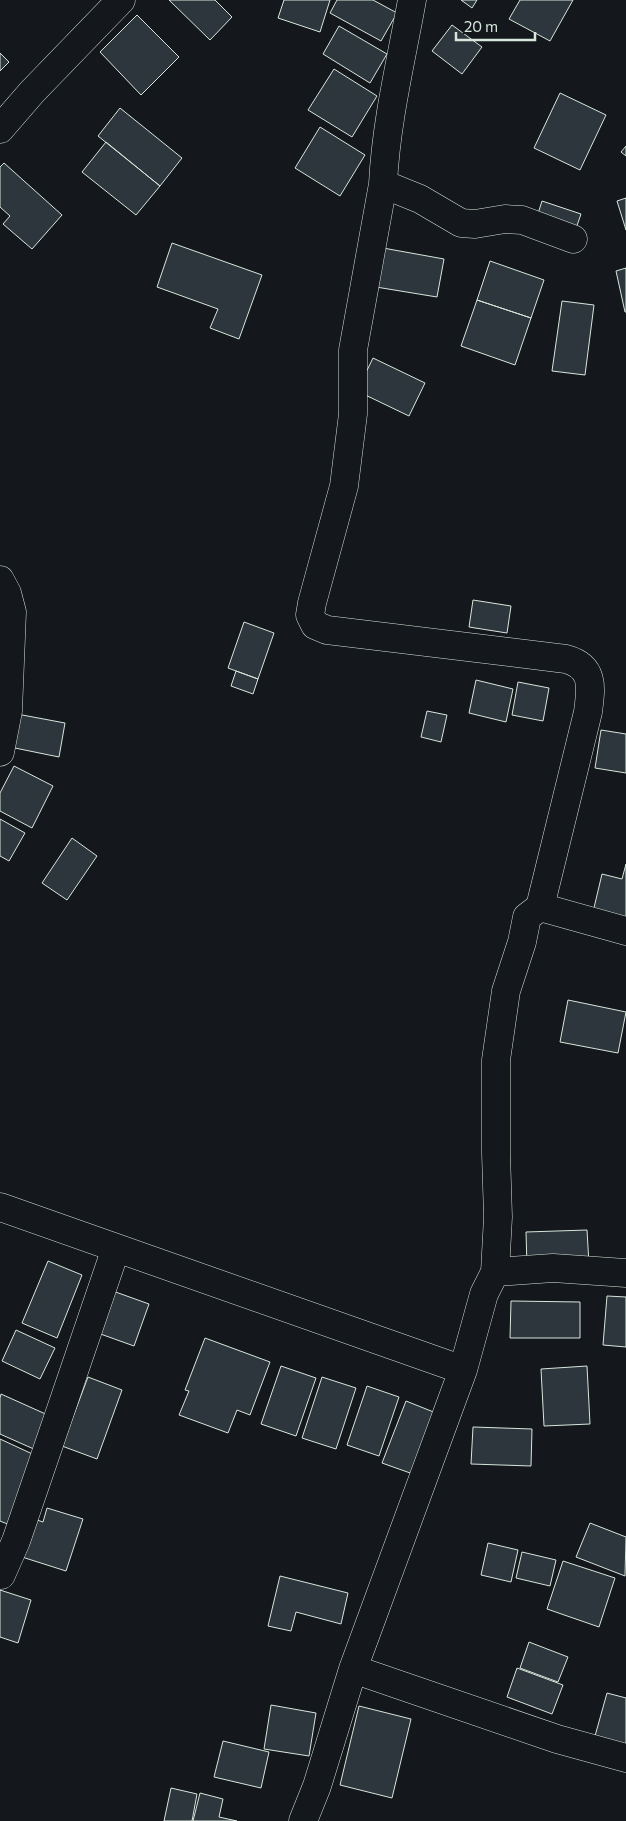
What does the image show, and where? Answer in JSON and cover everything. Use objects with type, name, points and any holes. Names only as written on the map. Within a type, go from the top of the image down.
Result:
[{"type":"street","points":[[0,129],[32,92],[121,0]]},
{"type":"street","points":[[303,1821],[317,1786],[353,1669],[463,1370],[484,1294],[495,1272],[498,1217],[496,1060],[506,991],[522,942],[527,917],[540,907],[588,712],[591,692],[590,679],[584,669],[576,662],[566,659],[327,630],[315,626],[310,615],[344,486],[354,414],[353,350],[382,184],[389,126],[412,0]]},
{"type":"street","points":[[382,184],[420,199],[461,223],[474,224],[505,219],[522,220],[573,239]]},
{"type":"street","points":[[0,580],[7,593],[12,612],[8,711],[0,752]]},
{"type":"street","points":[[540,907],[626,931]]},
{"type":"street","points":[[0,1207],[463,1370]]},
{"type":"street","points":[[1,1575],[8,1539],[116,1248]]},
{"type":"street","points":[[495,1272],[553,1268],[626,1273]]},
{"type":"street","points":[[353,1669],[557,1739],[626,1758]]},
{"type":"building","points":[[169,0],[215,0],[232,17],[210,40]]},
{"type":"building","points":[[284,0],[330,0],[320,32],[278,18]]},
{"type":"building","points":[[337,0],[373,0],[397,13],[381,41],[330,13]]},
{"type":"building","points":[[461,0],[477,0],[472,8]]},
{"type":"building","points":[[520,0],[573,0],[550,41],[509,19]]},
{"type":"building","points":[[137,15],[179,57],[141,95],[100,52]]},
{"type":"building","points":[[452,25],[482,47],[462,74],[432,51]]},
{"type":"building","points":[[339,26],[387,54],[370,83],[323,54]]},
{"type":"building","points":[[0,53],[9,62],[0,71]]},
{"type":"building","points":[[334,69],[377,96],[352,137],[308,110]]},
{"type":"building","points":[[560,93],[606,115],[580,170],[534,148]]},
{"type":"building","points":[[120,108],[182,158],[160,186],[98,136]]},
{"type":"building","points":[[320,127],[365,155],[340,196],[295,168]]},
{"type":"building","points":[[106,142],[160,186],[136,215],[82,172]]},
{"type":"building","points":[[626,146],[626,156],[621,152]]},
{"type":"building","points":[[4,163],[62,215],[32,249],[3,224],[10,216],[0,207],[0,167]]},
{"type":"building","points":[[626,198],[626,230],[617,201]]},
{"type":"building","points":[[542,201],[581,214],[573,237],[535,223]]},
{"type":"building","points":[[172,243],[262,275],[239,339],[210,328],[218,309],[157,287]]},
{"type":"building","points":[[383,248],[444,259],[437,297],[376,287]]},
{"type":"building","points":[[490,261],[544,280],[531,318],[477,300]]},
{"type":"building","points":[[626,268],[626,312],[625,312],[616,271]]},
{"type":"building","points":[[477,300],[531,318],[515,365],[461,346]]},
{"type":"building","points":[[562,301],[594,305],[585,375],[552,371]]},
{"type":"building","points":[[373,358],[425,383],[409,416],[357,391]]},
{"type":"building","points":[[473,600],[511,606],[507,633],[469,627]]},
{"type":"building","points":[[244,622],[274,633],[258,679],[228,668]]},
{"type":"building","points":[[236,671],[258,679],[253,694],[231,686]]},
{"type":"building","points":[[476,680],[513,689],[506,722],[469,713]]},
{"type":"building","points":[[518,682],[549,688],[543,721],[512,715]]},
{"type":"building","points":[[427,711],[447,715],[441,742],[421,737]]},
{"type":"building","points":[[17,714],[65,723],[59,757],[10,747]]},
{"type":"building","points":[[601,730],[626,734],[626,773],[595,768]]},
{"type":"building","points":[[14,766],[53,786],[32,828],[0,811],[0,793]]},
{"type":"building","points":[[0,819],[25,833],[9,861],[0,856]]},
{"type":"building","points":[[72,838],[97,856],[67,900],[42,883]]},
{"type":"building","points":[[626,864],[626,920],[593,912],[602,874],[622,879]]},
{"type":"building","points":[[568,1000],[626,1012],[618,1053],[560,1042]]},
{"type":"building","points":[[587,1230],[589,1264],[527,1267],[526,1232]]},
{"type":"building","points":[[48,1261],[82,1275],[57,1338],[22,1323]]},
{"type":"building","points":[[110,1290],[149,1304],[134,1346],[95,1332]]},
{"type":"building","points":[[607,1296],[626,1297],[626,1347],[603,1345]]},
{"type":"building","points":[[511,1301],[580,1302],[580,1338],[510,1338]]},
{"type":"building","points":[[16,1330],[55,1348],[40,1379],[2,1361]]},
{"type":"building","points":[[205,1338],[270,1362],[250,1415],[237,1410],[228,1433],[179,1415],[189,1391],[185,1390]]},
{"type":"building","points":[[281,1366],[316,1378],[296,1436],[261,1424]]},
{"type":"building","points":[[587,1366],[590,1424],[544,1426],[541,1369]]},
{"type":"building","points":[[88,1377],[122,1390],[97,1459],[62,1446]]},
{"type":"building","points":[[322,1377],[356,1388],[336,1449],[302,1438]]},
{"type":"building","points":[[367,1386],[399,1397],[379,1456],[347,1445]]},
{"type":"building","points":[[1,1394],[50,1416],[36,1450],[0,1434]]},
{"type":"building","points":[[406,1401],[436,1413],[413,1474],[382,1463]]},
{"type":"building","points":[[473,1427],[532,1429],[531,1466],[471,1464]]},
{"type":"building","points":[[0,1439],[41,1458],[10,1525],[0,1521]]},
{"type":"building","points":[[47,1508],[83,1519],[66,1571],[22,1557],[34,1519],[43,1522]]},
{"type":"building","points":[[590,1523],[626,1537],[625,1576],[576,1557]]},
{"type":"building","points":[[488,1543],[518,1550],[511,1582],[481,1575]]},
{"type":"building","points":[[522,1552],[556,1560],[550,1586],[516,1578]]},
{"type":"building","points":[[563,1561],[615,1578],[599,1627],[547,1609]]},
{"type":"building","points":[[280,1576],[348,1593],[341,1624],[296,1612],[291,1631],[268,1626]]},
{"type":"building","points":[[0,1590],[31,1600],[18,1643],[0,1637]]},
{"type":"building","points":[[529,1642],[568,1657],[558,1682],[520,1668]]},
{"type":"building","points":[[517,1668],[563,1685],[552,1714],[507,1697]]},
{"type":"building","points":[[607,1693],[626,1698],[626,1745],[595,1736]]},
{"type":"building","points":[[271,1705],[316,1713],[309,1756],[264,1749]]},
{"type":"building","points":[[359,1706],[411,1719],[392,1798],[340,1785]]},
{"type":"building","points":[[223,1741],[269,1752],[261,1788],[214,1777]]},
{"type":"building","points":[[171,1788],[197,1794],[192,1821],[164,1821]]},
{"type":"building","points":[[200,1793],[223,1799],[219,1817],[237,1821],[193,1821]]}]
